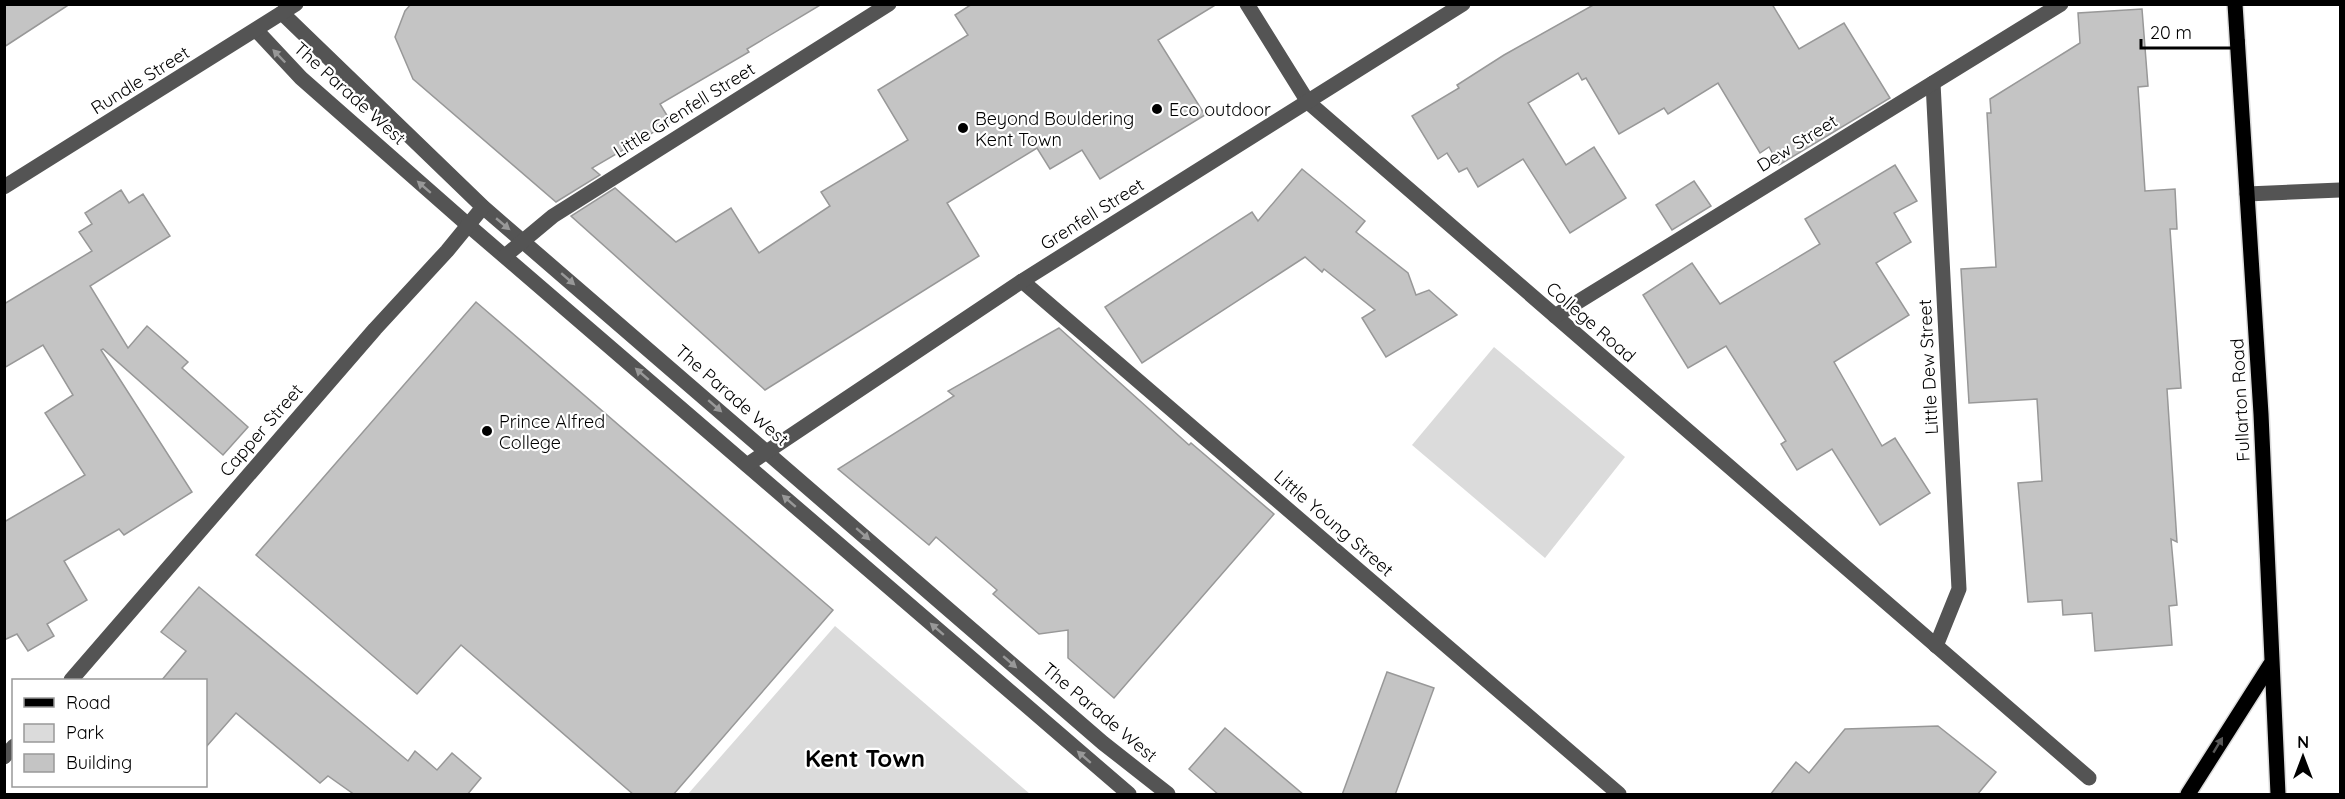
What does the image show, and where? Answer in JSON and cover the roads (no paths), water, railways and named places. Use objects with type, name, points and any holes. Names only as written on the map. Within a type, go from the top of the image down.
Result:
[{"type":"main road","name":"Fullarton Road","points":[[2235,4],[2260,414],[2270,665],[2278,795]]},
{"type":"main road","points":[[2188,795],[2234,718],[2270,665]]},
{"type":"street","name":"Little Grenfell Street","points":[[505,256],[553,216],[889,4]]},
{"type":"street","name":"College Road","points":[[1246,4],[1308,102],[2089,778]]},
{"type":"street","name":"Grenfell Street","points":[[747,465],[1022,281],[1463,4]]},
{"type":"street","name":"Dew Street","points":[[1555,316],[2061,4]]},
{"type":"street","name":"The Parade West","points":[[289,9],[483,207],[1103,743],[1168,795]]},
{"type":"street","name":"Rundle Street","points":[[4,187],[289,9]]},
{"type":"street","name":"The Parade West","points":[[256,30],[301,78],[468,225],[1129,795]]},
{"type":"street","name":"Little Dew Street","points":[[1933,82],[1959,589],[1936,646]]},
{"type":"street","points":[[2247,194],[2340,190]]},
{"type":"street","name":"Capper Street","points":[[72,679],[483,207]]},
{"type":"street","name":"Little Young Street","points":[[1022,281],[1619,795]]},
{"type":"place","name":"Eco outdoor","points":[[1157,109]]},
{"type":"place","name":"Beyond Bouldering Kent Town","points":[[963,128]]},
{"type":"place","name":"Prince Alfred College","points":[[487,431]]},
{"type":"district","name":"Kent Town","points":[[865,758]]}]
